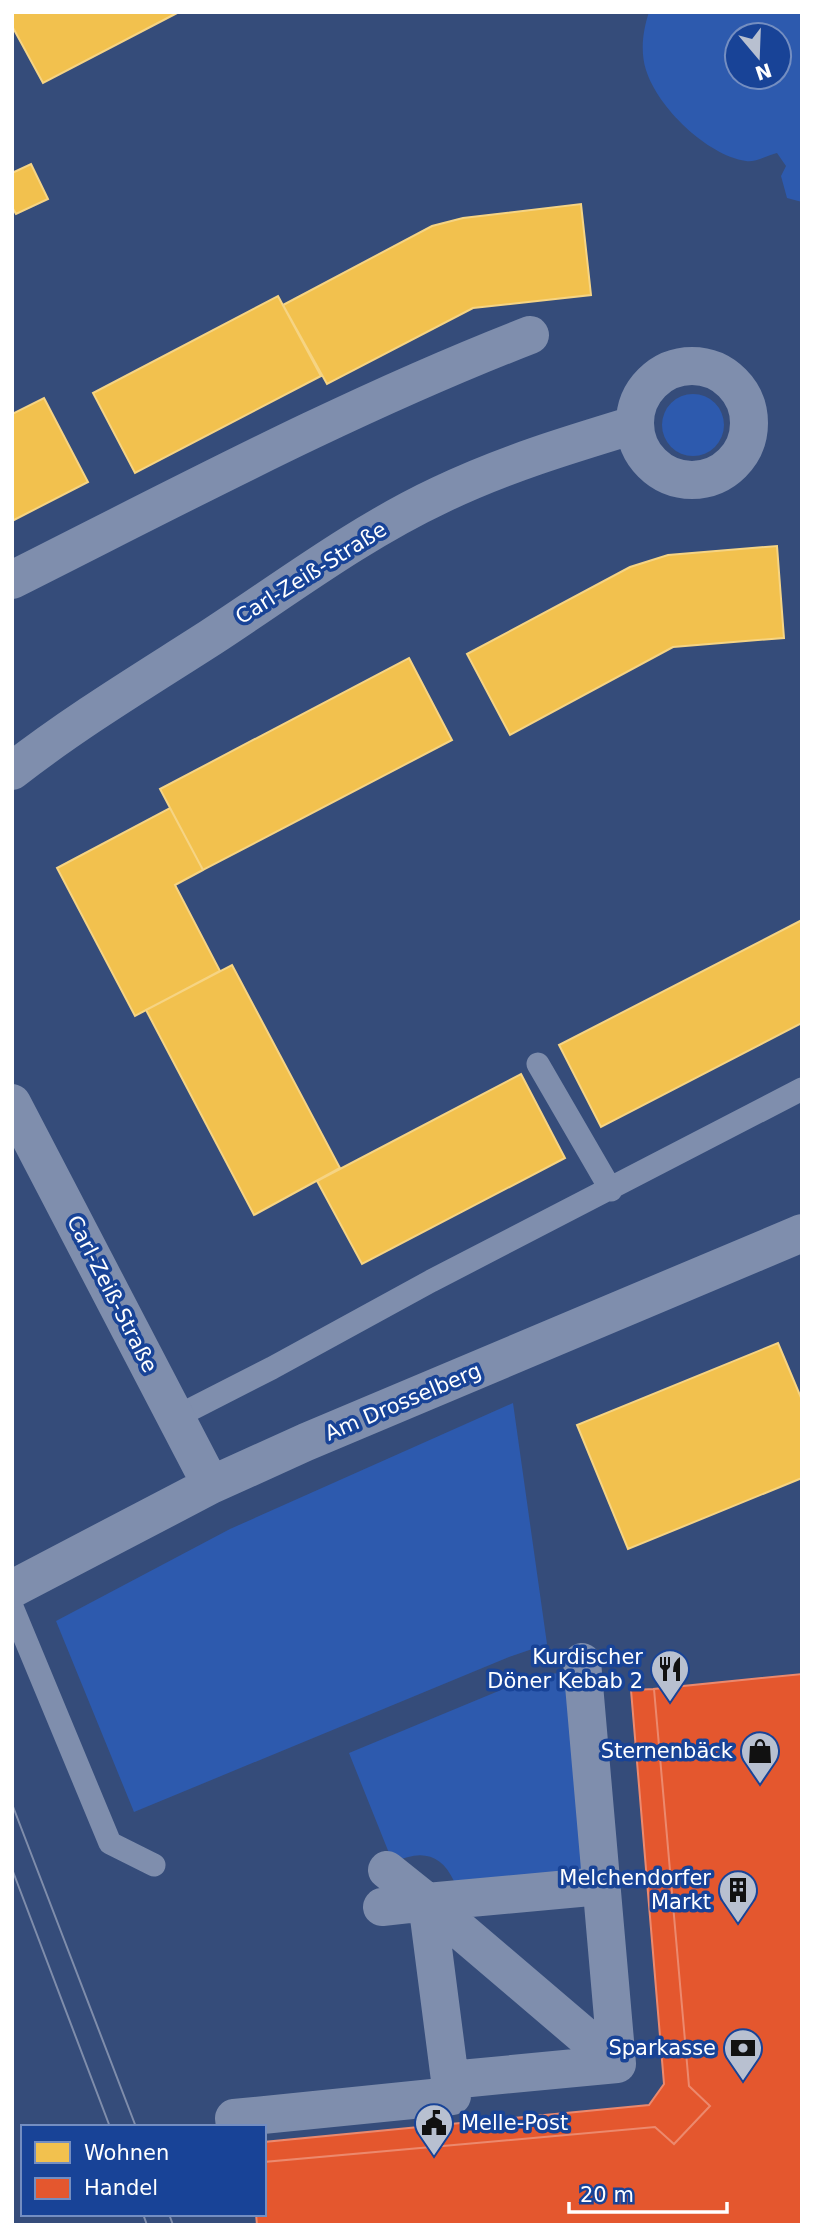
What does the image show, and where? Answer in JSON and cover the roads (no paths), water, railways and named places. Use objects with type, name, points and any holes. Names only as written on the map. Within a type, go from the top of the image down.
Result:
[{"type":"street","points":[[12,580],[259,454],[443,369],[530,335]]},
{"type":"street","name":"Carl-Zeiß-Straße","points":[[12,771],[59,735],[367,535],[437,496],[525,459],[634,425]]},
{"type":"street","name":"Carl-Zeiß-Straße","points":[[12,1103],[211,1485]]},
{"type":"street","name":"Am Drosselberg","points":[[12,1589],[211,1485],[306,1442],[802,1233]]},
{"type":"street","points":[[582,1662],[617,2064]]},
{"type":"street","points":[[384,1889],[427,1902],[601,1886]]},
{"type":"street","points":[[427,1902],[617,2064]]},
{"type":"street","points":[[235,2125],[234,2118],[452,2096],[427,1902]]},
{"type":"street","points":[[450,2080],[617,2064]]},
{"type":"lane","points":[[537,1064],[611,1190]]},
{"type":"lane","points":[[176,1417],[431,1281],[802,1089]]},
{"type":"lane","points":[[12,1607],[110,1843],[154,1866]]},
{"type":"tram line","points":[[12,1804],[135,2125]]},
{"type":"tram line","points":[[12,1869],[109,2125]]},
{"type":"tram line","points":[[144,2216],[147,2225]]},
{"type":"tram line","points":[[170,2216],[173,2225]]},
{"type":"place","name":"Kurdischer Döner Kebab 2","points":[[670,1703]]},
{"type":"place","name":"Sternenbäck","points":[[760,1785]]},
{"type":"place","name":"Melchendorfer Markt","points":[[738,1924]]},
{"type":"place","name":"Sparkasse","points":[[743,2082]]},
{"type":"place","name":"Melle-Post","points":[[434,2157]]}]
